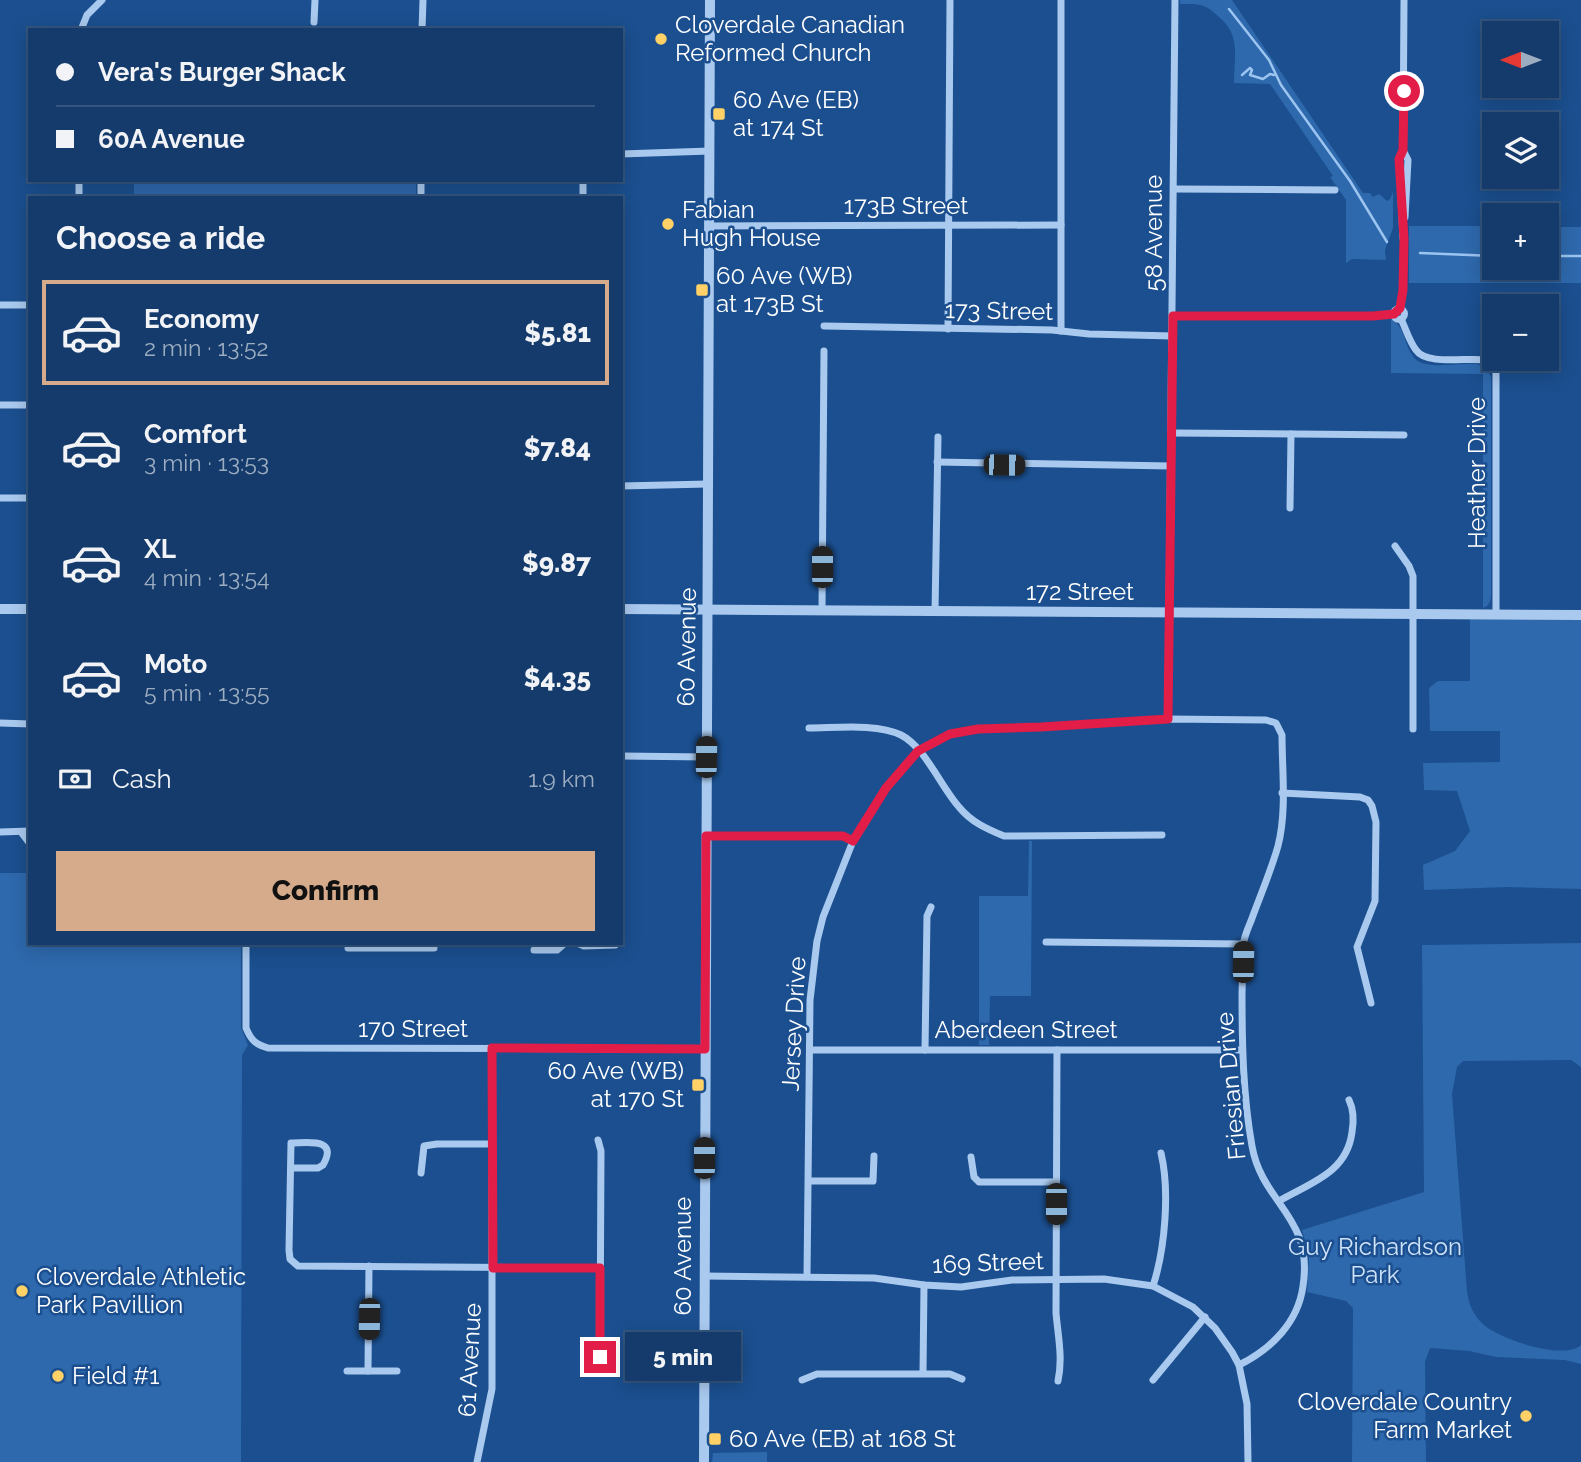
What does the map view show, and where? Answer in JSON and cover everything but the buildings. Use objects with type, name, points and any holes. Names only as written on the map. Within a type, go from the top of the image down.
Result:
[{"type":"street","points":[[83,28],[87,15],[102,0]]},
{"type":"street","points":[[314,22],[315,0]]},
{"type":"street","points":[[422,28],[423,0]]},
{"type":"street","name":"60 Avenue","points":[[704,1462],[710,0]]},
{"type":"street","points":[[948,329],[950,0]]},
{"type":"street","points":[[1061,331],[1062,0]]},
{"type":"street","name":"58 Avenue","points":[[1168,719],[1175,0]]},
{"type":"street","points":[[1173,316],[1373,316],[1397,311],[1403,290],[1408,160],[1403,150],[1404,0]]},
{"type":"street","points":[[623,154],[710,151]]},
{"type":"street","points":[[1174,189],[1335,190]]},
{"type":"street","name":"173B Street","points":[[709,226],[1061,225]]},
{"type":"street","points":[[0,305],[28,305]]},
{"type":"street","name":"Heather Drive","points":[[1397,311],[1396,318],[1401,319],[1414,348],[1421,355],[1430,359],[1486,360],[1496,372],[1496,614]]},
{"type":"street","name":"173 Street","points":[[824,326],[1173,336]]},
{"type":"street","points":[[822,611],[824,351]]},
{"type":"street","points":[[0,405],[28,405]]},
{"type":"street","points":[[1171,433],[1404,435]]},
{"type":"street","points":[[1290,508],[1291,434]]},
{"type":"street","points":[[935,611],[938,437]]},
{"type":"street","points":[[937,463],[1171,466]]},
{"type":"street","points":[[623,486],[708,484]]},
{"type":"street","points":[[0,498],[28,498]]},
{"type":"street","points":[[1395,546],[1413,576],[1413,729]]},
{"type":"street","points":[[0,609],[28,609]]},
{"type":"street","name":"172 Street","points":[[623,609],[1581,615]]},
{"type":"street","name":"Jersey Drive","points":[[807,1276],[810,1000],[817,940],[827,906],[853,841],[886,788],[918,751],[950,734],[978,729],[1168,719],[1266,720],[1276,723],[1280,728]]},
{"type":"street","points":[[0,723],[28,724]]},
{"type":"street","points":[[809,728],[880,729],[902,735],[918,751],[959,808],[981,826],[1004,836],[1162,835]]},
{"type":"street","name":"Friesian Drive","points":[[1239,1365],[1269,1346],[1285,1330],[1303,1290],[1303,1245],[1293,1222],[1263,1179],[1255,1161],[1242,1050],[1243,944],[1277,847],[1282,793],[1280,728]]},
{"type":"street","points":[[623,757],[706,757]]},
{"type":"street","points":[[1282,793],[1360,797],[1368,800],[1372,806],[1376,822],[1376,893],[1373,909],[1358,942],[1357,951],[1371,1003]]},
{"type":"street","points":[[0,832],[25,832]]},
{"type":"street","points":[[706,836],[843,836],[853,841]]},
{"type":"street","points":[[925,1050],[927,916],[931,907]]},
{"type":"street","points":[[1046,942],[1243,944]]},
{"type":"street","name":"170 Street","points":[[246,945],[246,1028],[250,1039],[257,1045],[268,1048],[705,1049]]},
{"type":"street","points":[[534,950],[557,950],[563,945]]},
{"type":"street","points":[[582,945],[615,945]]},
{"type":"street","points":[[348,948],[434,948]]},
{"type":"street","name":"61 Avenue","points":[[477,1462],[492,1397],[492,1048]]},
{"type":"street","name":"Aberdeen Street","points":[[810,1050],[1242,1050]]},
{"type":"street","points":[[1057,1050],[1056,1313],[1060,1335],[1058,1381]]},
{"type":"street","points":[[1279,1201],[1324,1178],[1343,1158],[1352,1135],[1353,1117],[1349,1100]]},
{"type":"street","points":[[598,1140],[601,1151],[600,1357]]},
{"type":"street","points":[[291,1168],[318,1168],[323,1165],[326,1148],[322,1143],[291,1143],[289,1250],[294,1264],[304,1267],[600,1268]]},
{"type":"street","points":[[421,1173],[424,1146],[491,1144]]},
{"type":"street","points":[[1153,1286],[1164,1219],[1164,1168],[1161,1153]]},
{"type":"street","points":[[809,1181],[873,1181],[874,1156]]},
{"type":"street","points":[[971,1157],[974,1177],[979,1182],[1056,1182]]},
{"type":"street","points":[[368,1371],[369,1266]]},
{"type":"street","name":"169 Street","points":[[704,1276],[874,1278],[961,1287],[997,1281],[1122,1280],[1153,1286],[1180,1298],[1205,1317],[1225,1340],[1239,1365],[1247,1404],[1248,1462]]},
{"type":"street","points":[[923,1373],[924,1285]]},
{"type":"street","points":[[1153,1380],[1205,1317]]},
{"type":"street","points":[[347,1371],[397,1371]]},
{"type":"street","points":[[802,1380],[817,1374],[923,1373],[950,1374],[962,1379]]},
{"type":"green space","points":[[1180,0],[1232,0],[1363,193],[1370,193],[1373,197],[1379,194],[1387,201],[1393,192],[1393,228],[1385,250],[1386,260],[1352,259],[1346,263],[1346,200],[1330,177],[1333,176],[1270,84],[1234,83],[1235,47],[1231,31],[1226,24],[1205,7],[1180,4]]},
{"type":"green space","points":[[134,182],[416,182],[416,196],[134,196]]},
{"type":"green space","points":[[1409,226],[1482,226],[1482,280],[1559,280],[1559,227],[1581,227],[1581,283],[1409,283]]},
{"type":"green space","points":[[1391,319],[1400,328],[1412,354],[1422,363],[1477,364],[1482,366],[1482,371],[1488,371],[1491,377],[1491,595],[1489,603],[1483,608],[1483,374],[1391,373]]},
{"type":"green space","points":[[1470,619],[1581,620],[1581,889],[1507,887],[1424,890],[1423,865],[1455,851],[1470,831],[1457,791],[1424,790],[1423,763],[1500,762],[1500,731],[1430,731],[1429,688],[1438,681],[1470,681]]},
{"type":"green space","points":[[1029,841],[1032,841],[1031,996],[990,996],[989,1045],[979,1045],[979,896],[1028,896]]},
{"type":"green space","points":[[0,873],[28,873],[28,945],[241,945],[241,1028],[248,1045],[242,1055],[241,1462],[0,1462]]},
{"type":"green space","name":"Guy Richardson Park","points":[[1581,943],[1581,1067],[1571,1060],[1463,1061],[1457,1067],[1452,1094],[1467,1291],[1472,1310],[1492,1331],[1517,1342],[1561,1351],[1581,1345],[1581,1364],[1565,1360],[1496,1357],[1469,1351],[1430,1348],[1425,1362],[1426,1462],[1352,1462],[1353,1308],[1346,1301],[1307,1292],[1309,1256],[1302,1230],[1424,1192],[1422,945]]},
{"type":"green space","points":[[767,1452],[767,1462],[712,1462],[713,1453]]},
{"type":"waterway","points":[[1229,9],[1269,60],[1281,85],[1350,181],[1387,242]]},
{"type":"waterway","points":[[1242,75],[1250,68],[1250,75],[1263,79],[1270,74],[1274,75]]},
{"type":"waterway","points":[[1420,253],[1482,256]]},
{"type":"waterway","points":[[1559,256],[1581,256]]},
{"type":"place","name":"Cloverdale Canadian Reformed Church","points":[[661,39]]},
{"type":"place","name":"60 Ave (EB) at 174 St","points":[[719,114]]},
{"type":"place","name":"Fabian Hugh House","points":[[668,224]]},
{"type":"place","name":"60 Ave (WB) at 173B St","points":[[702,290]]},
{"type":"place","name":"60 Ave (WB) at 170 St","points":[[698,1085]]},
{"type":"place","name":"Cloverdale Athletic Park Pavillion","points":[[22,1291]]},
{"type":"place","name":"Field #1","points":[[58,1376]]},
{"type":"place","name":"Cloverdale Country Farm Market","points":[[1526,1416]]},
{"type":"place","name":"60 Ave (EB) at 168 St","points":[[715,1439]]},
{"type":"route","points":[[600,1357],[600,1268],[493,1268],[492,1048],[705,1049],[706,836],[843,836],[853,841],[886,788],[918,751],[950,734],[978,729],[1168,719],[1173,316],[1394,314],[1396,309],[1400,308],[1403,290],[1404,239],[1399,159],[1403,150],[1404,91]]}]
